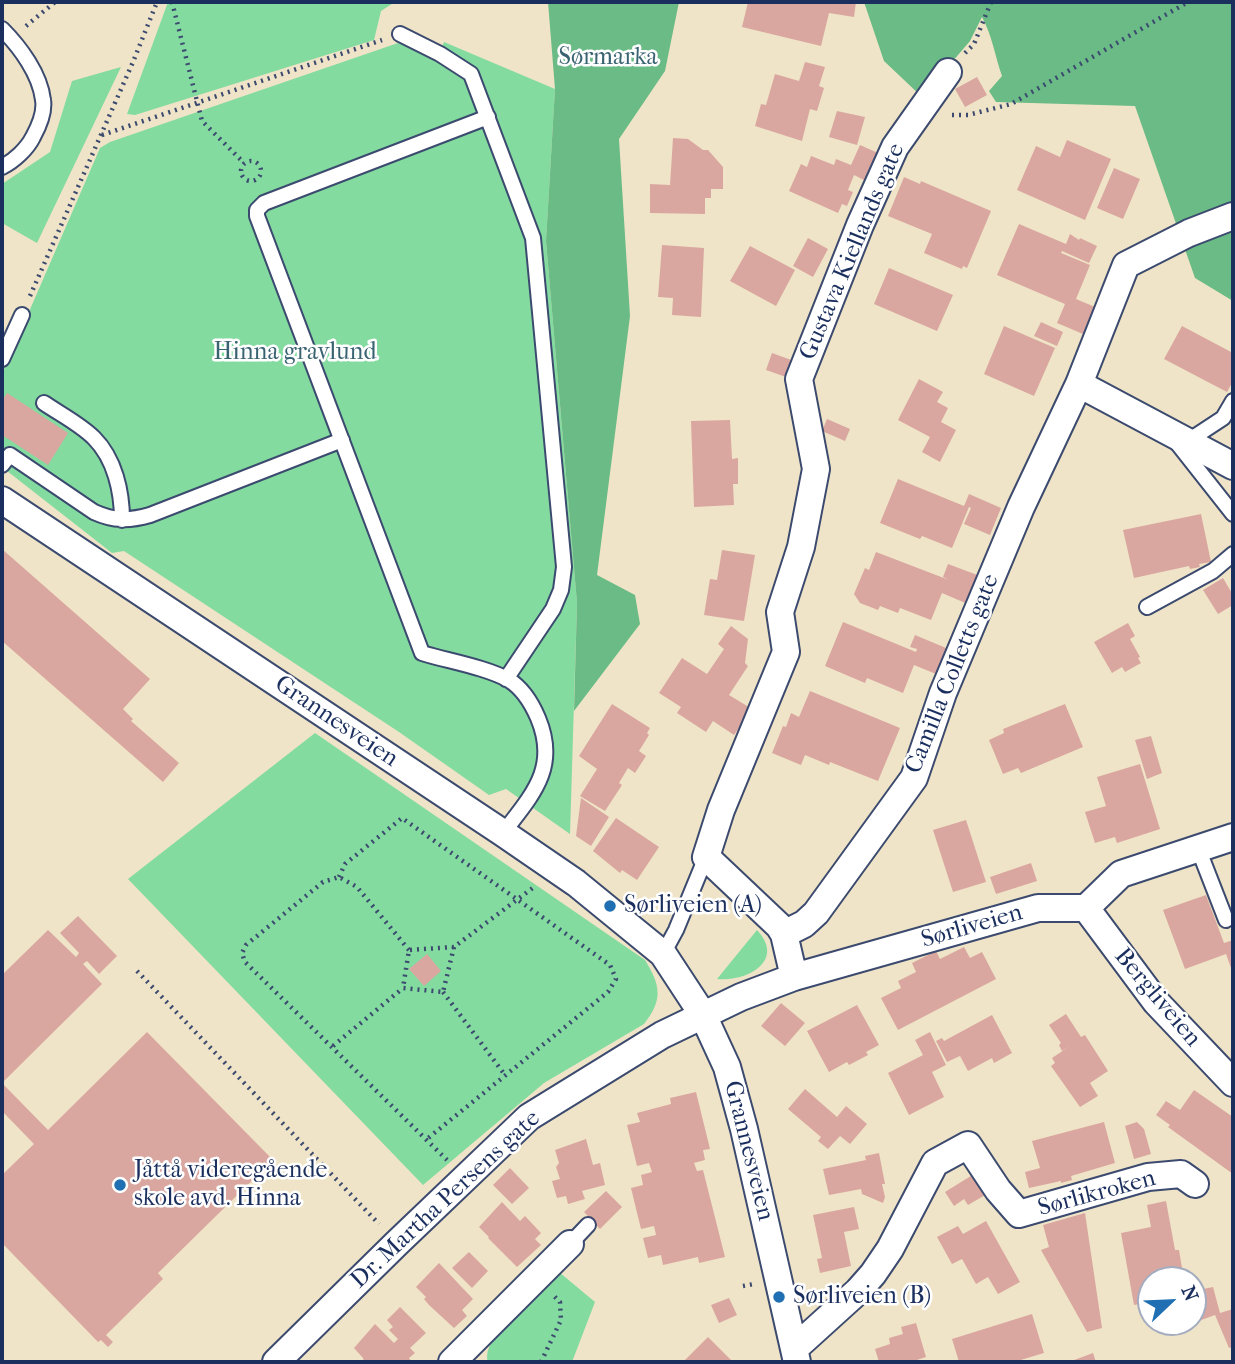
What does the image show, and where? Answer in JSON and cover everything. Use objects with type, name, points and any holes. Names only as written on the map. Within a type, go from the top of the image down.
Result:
[{"type":"street","name":"Gustava Kiellands gate","points":[[706,857],[721,810],[786,652],[780,612],[801,547],[816,469],[799,379],[860,225],[890,158],[948,72]]},
{"type":"street","name":"Camilla Colletts gate","points":[[784,934],[804,924],[816,914],[914,778],[943,693],[1021,507],[1079,384],[1126,265],[1189,233],[1233,216]]},
{"type":"street","points":[[1079,384],[1233,466]]},
{"type":"street","name":"Grannesveien","points":[[2,500],[557,870],[663,954],[703,1015],[727,1067],[796,1355]]},
{"type":"street","points":[[1086,908],[1121,874],[1233,837]]},
{"type":"street","points":[[706,857],[758,904],[784,934],[794,977]]},
{"type":"street","name":"Sørliveien","points":[[703,1015],[794,977],[1038,908],[1086,908]]},
{"type":"street","name":"Bergliveien","points":[[1086,908],[1156,1002],[1233,1083]]},
{"type":"street","name":"Dr. Martha Persens gate","points":[[276,1362],[529,1117],[662,1035],[703,1015]]},
{"type":"street","name":"Sørlikroken","points":[[796,1355],[873,1274],[890,1249],[935,1163],[968,1145],[1019,1214],[1148,1177],[1181,1174],[1195,1184]]},
{"type":"street","points":[[461,1359],[570,1244]]},
{"type":"lane","points":[[2,29],[36,74],[44,101],[40,122],[29,146],[2,167]]},
{"type":"lane","points":[[400,34],[440,54],[471,74],[533,238],[564,567],[561,590],[553,609],[506,679]]},
{"type":"lane","points":[[488,117],[264,203],[257,210],[258,222],[422,653],[506,679],[525,695],[543,731],[546,752],[543,772],[536,788],[503,833]]},
{"type":"lane","points":[[2,359],[22,315]]},
{"type":"lane","points":[[1188,441],[1223,418],[1233,401]]},
{"type":"lane","points":[[44,403],[101,445],[118,483],[122,520]]},
{"type":"lane","points":[[1165,428],[1233,513]]},
{"type":"lane","points":[[2,465],[10,455],[94,512],[122,520],[150,514],[342,440]]},
{"type":"lane","points":[[1147,607],[1213,571],[1233,554]]},
{"type":"lane","points":[[1198,848],[1226,920]]},
{"type":"lane","points":[[663,954],[676,930],[706,857]]},
{"type":"lane","points":[[570,1244],[588,1225]]},
{"type":"path","points":[[31,22],[55,2]]},
{"type":"path","points":[[22,315],[157,2]]},
{"type":"path","points":[[172,2],[202,121],[244,163]]},
{"type":"path","points":[[948,72],[974,44],[991,2]]},
{"type":"path","points":[[920,110],[944,116],[968,115],[1012,104],[1188,2]]},
{"type":"path","points":[[101,135],[400,34]]},
{"type":"path","points":[[250,160],[260,164],[261,173],[257,179],[251,181],[242,176],[244,163],[250,160]]},
{"type":"path","points":[[340,877],[345,864],[402,818],[610,965],[616,979],[608,992],[427,1139]]},
{"type":"path","points":[[408,950],[454,947],[557,870]]},
{"type":"path","points":[[333,1046],[402,988],[408,950],[357,887],[340,877],[323,882],[246,945],[242,953],[245,962],[442,1155]]},
{"type":"path","points":[[443,992],[454,947]]},
{"type":"path","points":[[137,971],[397,1243]]},
{"type":"path","points":[[402,988],[443,992],[505,1075]]},
{"type":"path","points":[[536,1278],[560,1303],[561,1311],[561,1320],[541,1362]]},
{"type":"path","points":[[743,1286],[750,1285]]},
{"type":"green space","points":[[168,2],[395,2],[381,11],[374,40],[135,115],[127,114]]},
{"type":"green space","name":"Sørmarka","points":[[548,2],[679,2],[665,71],[619,139],[630,316],[597,575],[635,595],[640,624],[574,711],[577,603],[546,241],[555,89]]},
{"type":"green space","points":[[864,2],[1233,2],[1233,301],[1195,278],[1135,106],[996,102],[989,91],[1002,76],[982,17],[970,41],[922,97],[884,61]]},
{"type":"green space","name":"Hinna gravlund","points":[[444,42],[555,89],[546,241],[577,603],[570,834],[506,789],[489,795],[399,732],[124,551],[112,553],[2,467],[2,374],[100,148],[110,142],[398,43],[438,58]]},
{"type":"green space","points":[[121,67],[37,243],[2,223],[2,184],[50,152],[72,81]]},
{"type":"green space","points":[[315,733],[645,960],[657,985],[657,1000],[644,1024],[544,1083],[423,1185],[128,879]]},
{"type":"green space","points":[[757,930],[765,941],[765,960],[759,967],[740,977],[717,979]]},
{"type":"green space","points":[[559,1272],[595,1302],[572,1362],[488,1362],[488,1351],[502,1326]]},
{"type":"building","points":[[748,2],[856,2],[854,17],[829,13],[821,46],[742,27]]},
{"type":"building","points":[[805,62],[825,67],[819,86],[824,88],[817,111],[810,109],[802,141],[755,126],[761,104],[766,105],[775,74],[799,81]]},
{"type":"building","points":[[977,77],[987,95],[965,107],[955,89]]},
{"type":"building","points":[[837,111],[865,117],[857,145],[829,137]]},
{"type":"building","points":[[673,138],[688,139],[703,150],[708,150],[723,167],[723,189],[711,189],[711,198],[705,198],[705,214],[650,213],[650,184],[670,185]]},
{"type":"building","points":[[1067,140],[1111,159],[1085,220],[1017,190],[1036,146],[1060,157]]},
{"type":"building","points":[[860,145],[878,153],[879,159],[868,182],[854,175],[848,190],[853,192],[847,206],[842,204],[838,213],[789,191],[801,164],[807,167],[811,156],[834,165],[836,159],[851,165]]},
{"type":"building","points":[[1114,168],[1140,179],[1123,219],[1097,208]]},
{"type":"building","points":[[904,177],[920,184],[921,181],[991,211],[967,268],[963,266],[962,269],[924,253],[932,234],[888,216]]},
{"type":"building","points":[[1019,224],[1066,244],[1070,234],[1097,246],[1089,263],[1062,251],[1061,253],[1090,265],[1076,299],[1095,307],[1083,334],[1057,323],[1065,304],[997,275]]},
{"type":"building","points":[[808,238],[828,249],[813,277],[793,266]]},
{"type":"building","points":[[662,245],[704,248],[701,317],[672,315],[673,298],[658,297]]},
{"type":"building","points":[[750,246],[795,270],[776,306],[730,281]]},
{"type":"building","points":[[889,268],[953,295],[937,331],[874,304]]},
{"type":"building","points":[[1041,322],[1063,332],[1057,346],[1034,336]]},
{"type":"building","points":[[1004,326],[1055,348],[1034,396],[984,374]]},
{"type":"building","points":[[1182,326],[1233,353],[1233,381],[1227,392],[1164,359]]},
{"type":"building","points":[[772,353],[794,361],[789,378],[766,370]]},
{"type":"building","points":[[919,379],[943,392],[937,402],[948,408],[941,422],[956,430],[940,462],[922,452],[930,437],[898,420]]},
{"type":"building","points":[[7,393],[68,433],[48,465],[2,435],[2,401]]},
{"type":"building","points":[[827,419],[850,429],[845,441],[822,431]]},
{"type":"building","points":[[730,420],[732,459],[738,458],[738,484],[733,484],[734,505],[694,507],[691,421]]},
{"type":"building","points":[[898,479],[964,506],[969,494],[1001,508],[990,535],[964,524],[971,508],[969,507],[952,548],[880,523]]},
{"type":"building","points":[[1201,514],[1211,562],[1199,564],[1200,567],[1190,569],[1189,566],[1134,578],[1123,530]]},
{"type":"building","points":[[2,549],[150,679],[123,709],[133,719],[131,721],[179,763],[163,782],[2,641]]},
{"type":"building","points":[[722,550],[755,555],[744,621],[704,615],[710,579],[717,580]]},
{"type":"building","points":[[876,552],[949,580],[943,577],[948,564],[980,576],[970,605],[942,593],[931,620],[900,608],[898,613],[880,606],[878,610],[860,603],[854,594],[865,568],[869,570]]},
{"type":"building","points":[[1223,578],[1233,595],[1233,605],[1218,614],[1203,590]]},
{"type":"building","points":[[843,622],[916,652],[917,649],[910,647],[915,635],[946,648],[936,674],[914,665],[903,693],[867,678],[865,683],[825,666]]},
{"type":"building","points":[[1128,623],[1135,636],[1130,639],[1141,663],[1125,672],[1122,667],[1112,673],[1094,642]]},
{"type":"building","points":[[731,626],[748,639],[745,663],[748,666],[729,695],[752,709],[734,735],[713,721],[706,732],[677,713],[681,707],[659,693],[682,658],[707,674],[724,649],[718,644]]},
{"type":"building","points":[[810,691],[900,728],[878,781],[805,755],[801,765],[772,753],[783,726],[786,727],[791,713],[799,717]]},
{"type":"building","points":[[612,704],[650,728],[647,733],[649,735],[639,751],[646,756],[635,773],[628,768],[619,783],[622,785],[605,811],[580,796],[597,769],[579,756]]},
{"type":"building","points":[[1065,704],[1083,747],[1021,773],[1018,768],[1003,774],[989,740],[1004,733],[1003,729]]},
{"type":"building","points":[[1151,736],[1162,773],[1147,779],[1135,740]]},
{"type":"building","points":[[1140,764],[1160,829],[1117,843],[1115,837],[1095,843],[1085,812],[1106,806],[1097,777]]},
{"type":"building","points":[[581,798],[609,817],[591,846],[576,836]]},
{"type":"building","points":[[616,818],[659,847],[637,880],[622,870],[620,873],[593,851]]},
{"type":"building","points":[[966,820],[986,882],[953,892],[933,830]]},
{"type":"building","points":[[1031,863],[1037,881],[996,894],[990,877]]},
{"type":"building","points":[[1206,895],[1224,943],[1233,940],[1231,968],[1226,954],[1185,969],[1163,910]]},
{"type":"building","points":[[78,916],[117,956],[99,974],[87,961],[83,964],[102,984],[2,1083],[2,975],[48,930],[76,957],[79,953],[60,933]]},
{"type":"building","points":[[964,947],[970,958],[982,952],[996,979],[898,1030],[881,998],[901,988],[898,981],[916,972],[912,963],[936,951],[940,959]]},
{"type":"building","points":[[427,954],[441,971],[424,986],[409,969]]},
{"type":"building","points":[[781,1003],[805,1023],[785,1046],[761,1026]]},
{"type":"building","points":[[857,1005],[879,1045],[866,1052],[868,1055],[829,1072],[807,1031]]},
{"type":"building","points":[[1066,1014],[1081,1037],[1085,1035],[1108,1071],[1090,1083],[1098,1096],[1080,1107],[1051,1066],[1055,1063],[1052,1058],[1070,1046],[1062,1051],[1059,1045],[1061,1043],[1049,1025]]},
{"type":"building","points":[[992,1015],[1012,1053],[994,1063],[992,1058],[968,1071],[960,1056],[947,1062],[936,1041],[942,1038],[944,1041]]},
{"type":"building","points":[[147,1032],[273,1160],[158,1273],[163,1279],[106,1335],[113,1342],[108,1347],[101,1340],[98,1342],[2,1243],[2,1175],[34,1144],[2,1111],[2,1083],[48,1130]]},
{"type":"building","points":[[930,1032],[946,1065],[932,1072],[944,1097],[909,1115],[888,1073],[923,1055],[915,1040]]},
{"type":"building","points":[[805,1089],[837,1117],[846,1106],[867,1124],[850,1144],[840,1136],[828,1149],[818,1141],[821,1137],[788,1109]]},
{"type":"building","points":[[1194,1090],[1233,1117],[1233,1174],[1168,1127],[1170,1125],[1156,1115],[1166,1101],[1180,1110]]},
{"type":"building","points":[[696,1092],[710,1149],[703,1150],[705,1160],[694,1163],[697,1171],[703,1170],[725,1257],[699,1263],[698,1257],[663,1265],[661,1255],[648,1258],[643,1238],[656,1235],[654,1226],[641,1229],[631,1188],[643,1185],[641,1175],[652,1172],[649,1163],[637,1166],[627,1125],[640,1122],[637,1113],[671,1104],[670,1098]]},
{"type":"building","points":[[1104,1122],[1115,1163],[1071,1176],[1072,1180],[1029,1188],[1025,1172],[1040,1168],[1032,1141]]},
{"type":"building","points":[[1137,1122],[1144,1129],[1151,1154],[1134,1159],[1125,1126]]},
{"type":"building","points":[[586,1139],[593,1165],[600,1163],[605,1185],[582,1191],[585,1199],[568,1204],[566,1196],[557,1198],[552,1181],[560,1179],[555,1150]]},
{"type":"building","points":[[879,1153],[885,1184],[882,1184],[885,1197],[883,1203],[862,1194],[861,1189],[829,1195],[823,1169],[866,1160],[865,1156]]},
{"type":"building","points":[[510,1168],[529,1188],[512,1204],[493,1185]]},
{"type":"building","points":[[974,1174],[987,1194],[968,1205],[964,1199],[954,1206],[945,1192]]},
{"type":"building","points":[[606,1191],[622,1207],[600,1229],[584,1212]]},
{"type":"building","points":[[1166,1201],[1175,1250],[1179,1250],[1182,1266],[1137,1266],[1137,1304],[1134,1305],[1121,1233],[1151,1227],[1147,1205]]},
{"type":"building","points":[[502,1202],[520,1221],[525,1216],[541,1233],[535,1239],[541,1245],[517,1267],[479,1227]]},
{"type":"building","points":[[854,1207],[859,1229],[844,1232],[851,1266],[820,1273],[817,1259],[822,1258],[813,1215]]},
{"type":"building","points":[[1085,1213],[1102,1328],[1087,1332],[1041,1250],[1049,1247],[1043,1225]]},
{"type":"building","points":[[986,1221],[1020,1282],[998,1294],[988,1277],[976,1284],[962,1259],[952,1264],[937,1237],[958,1226],[963,1234]]},
{"type":"building","points":[[469,1252],[488,1271],[472,1288],[452,1268]]},
{"type":"building","points":[[439,1263],[473,1299],[462,1310],[467,1316],[454,1328],[429,1305],[424,1299],[426,1297],[416,1287]]},
{"type":"building","points":[[1213,1287],[1220,1313],[1233,1309],[1233,1347],[1229,1348],[1215,1315],[1207,1318],[1207,1288]]},
{"type":"building","points":[[729,1298],[737,1315],[719,1323],[711,1305]]},
{"type":"building","points":[[400,1307],[426,1333],[410,1348],[415,1353],[409,1358],[412,1362],[364,1362],[354,1348],[375,1324],[394,1343],[398,1339],[389,1330],[393,1327],[387,1320]]},
{"type":"building","points":[[1032,1314],[1044,1353],[1014,1362],[959,1362],[952,1339]]},
{"type":"building","points":[[916,1323],[926,1357],[911,1362],[879,1362],[875,1349],[890,1344],[889,1338],[903,1334],[901,1327]]},
{"type":"building","points":[[708,1337],[733,1362],[683,1362]]},
{"type":"building","points":[[1093,1353],[1096,1362],[1069,1362]]},
{"type":"place","name":"Sørliveien (A)","points":[[610,906]]},
{"type":"place","name":"Jåttå videregående skole avd. Hinna","points":[[120,1185]]},
{"type":"place","name":"Sørliveien (B)","points":[[779,1297]]}]
